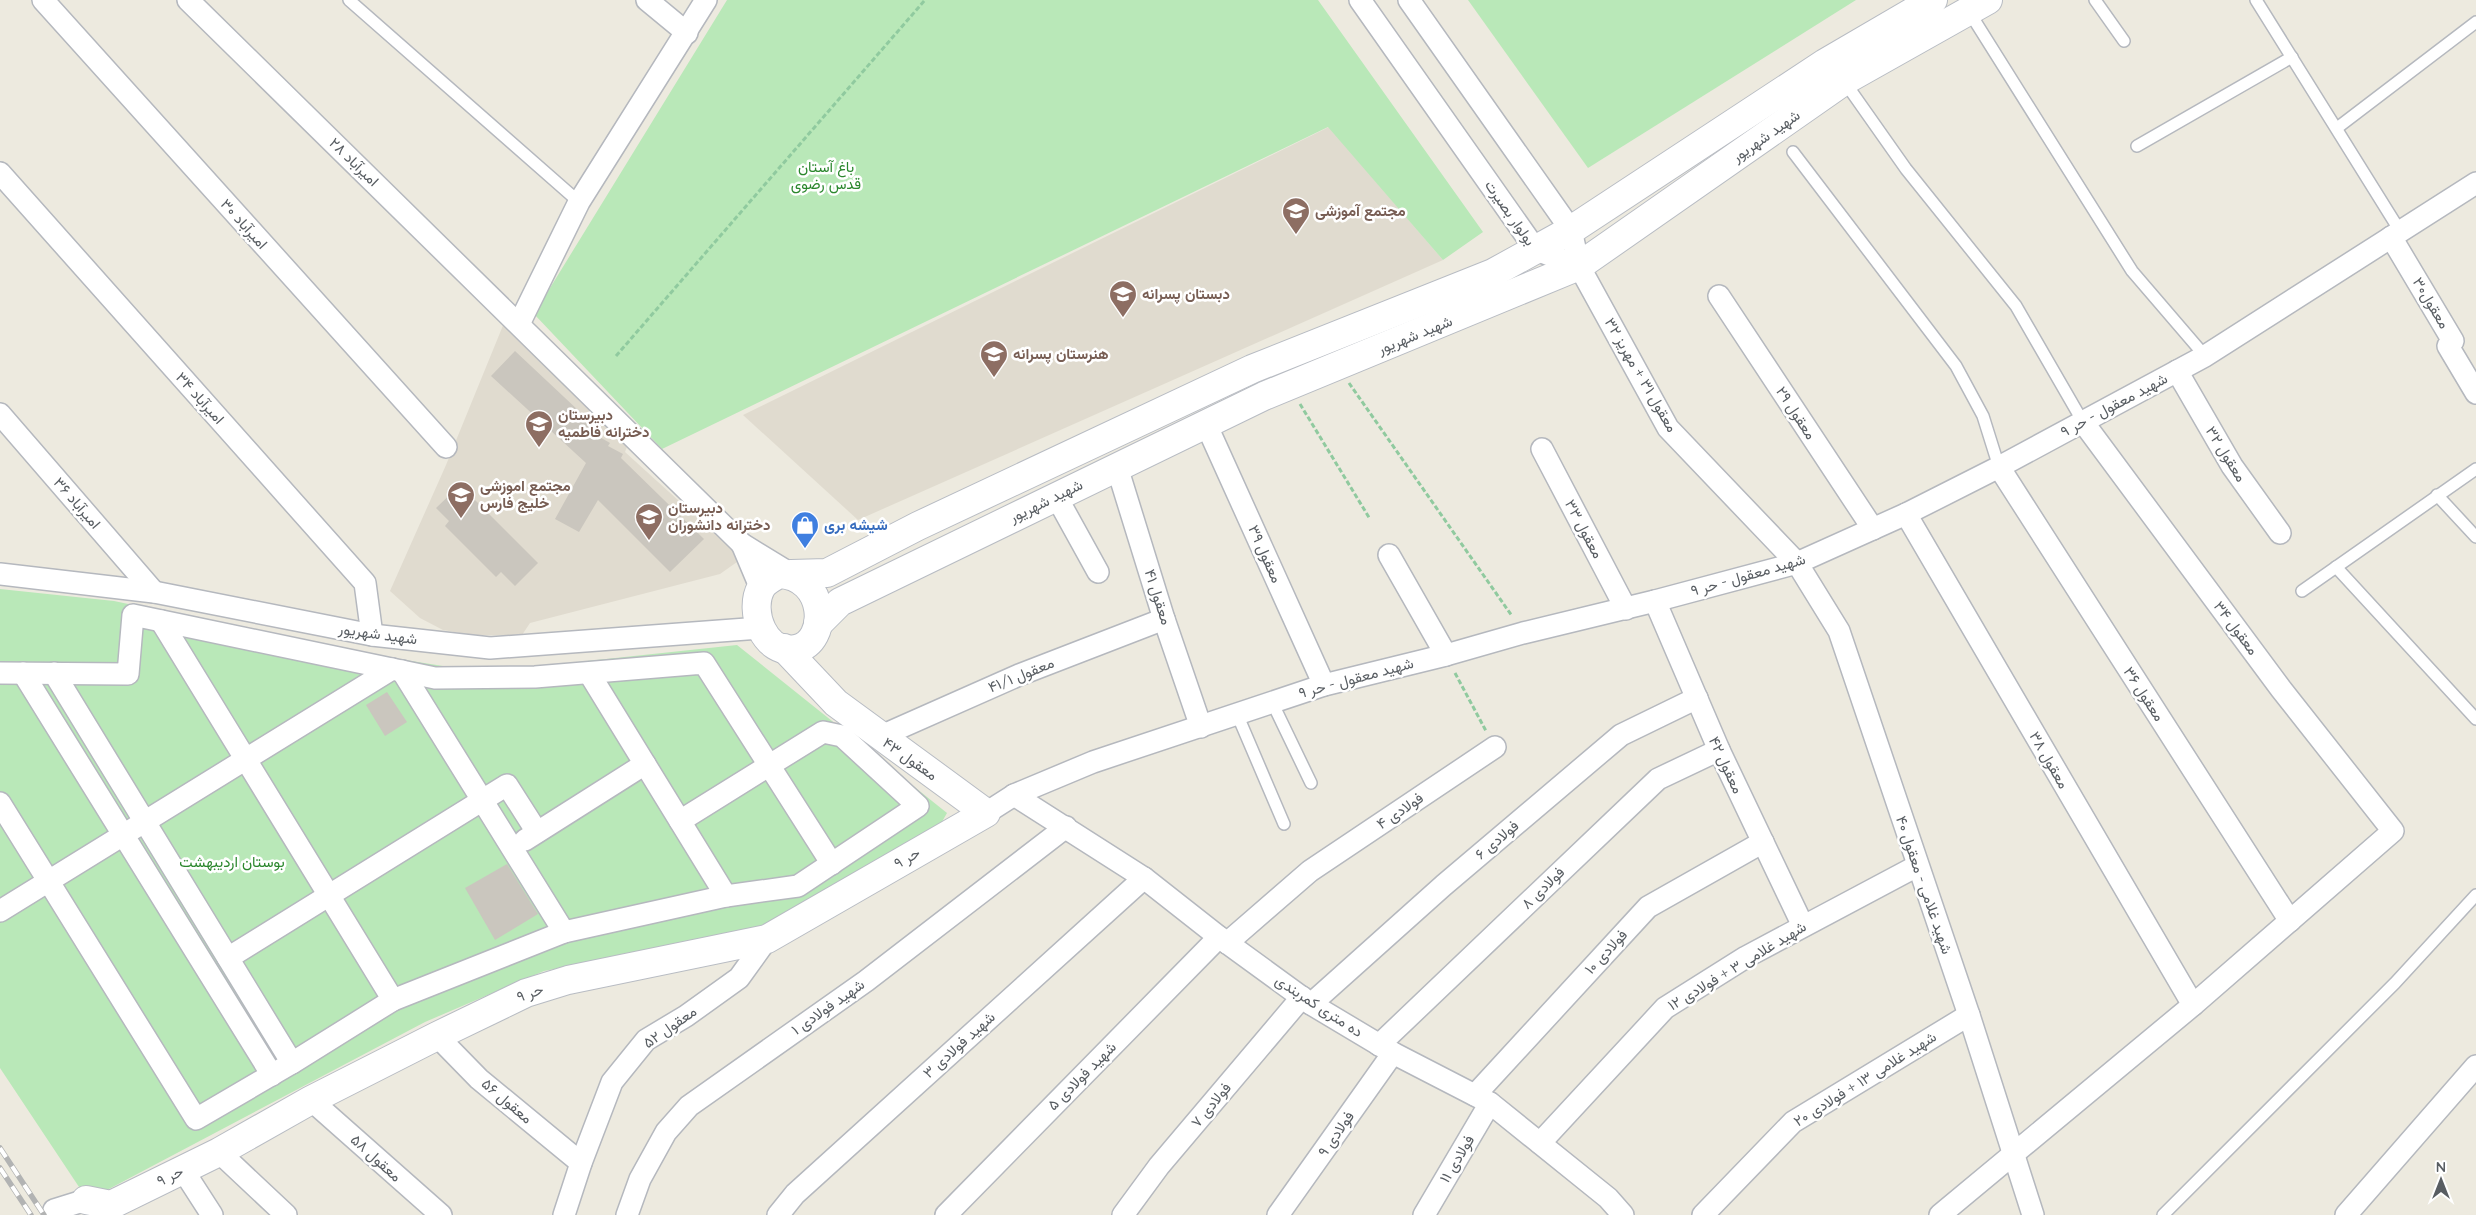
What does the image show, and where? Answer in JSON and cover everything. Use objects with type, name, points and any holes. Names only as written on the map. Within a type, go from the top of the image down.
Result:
[{"type":"street","name":"امیرآباد ۳۰","points":[[43,0],[446,447]]},
{"type":"street","name":"امیرآباد ۲۸","points":[[188,0],[742,544]]},
{"type":"street","points":[[647,0],[687,32]]},
{"type":"street","points":[[519,324],[579,202],[706,0]]},
{"type":"street","name":"بولوار بصیرت","points":[[1360,0],[1536,250],[1579,266]]},
{"type":"street","points":[[1409,0],[1571,230],[1579,266]]},
{"type":"street","name":"شهید شهریور","points":[[791,574],[827,573],[918,526],[1252,369],[1493,273],[1571,230],[1825,62],[1933,0]]},
{"type":"street","name":"شهید شهریور","points":[[816,630],[840,602],[1206,424],[1289,386],[1579,266],[1844,81],[1978,5]]},
{"type":"street","name":"امیرآباد ۳۴","points":[[0,173],[365,583],[372,635]]},
{"type":"street","name":"شهید معقول - حر ۹","points":[[986,813],[1014,795],[1093,762],[1324,685],[1797,563],[1906,514],[1999,467],[2205,356],[2476,183]]},
{"type":"street","name":"معقول۳۰","points":[[2396,234],[2454,340],[2448,346],[2476,393]]},
{"type":"street","name":"معقول ۳۱ + مهریز ۳۲","points":[[1579,266],[1668,428],[1797,563]]},
{"type":"street","name":"معقول ۲۹","points":[[1719,296],[1873,529]]},
{"type":"street","name":"معقول ۳۲","points":[[2177,371],[2232,466],[2280,533]]},
{"type":"street","name":"امیرآباد ۳۶","points":[[0,414],[154,592]]},
{"type":"street","name":"معقول ۳۴","points":[[2083,422],[2281,689],[2393,831],[2290,920]]},
{"type":"street","name":"معقول ۳۹","points":[[1206,424],[1324,685]]},
{"type":"street","name":"معقول ۳۳","points":[[1542,449],[1626,608]]},
{"type":"street","name":"معقول ۴۱","points":[[1117,467],[1164,619],[1201,727]]},
{"type":"street","name":"معقول ۳۶","points":[[1999,467],[2290,920]]},
{"type":"street","points":[[1056,496],[1098,572]]},
{"type":"street","name":"معقول ۳۸","points":[[1906,514],[2193,1005]]},
{"type":"street","points":[[742,544],[801,580],[815,595],[819,614],[816,630],[806,644],[796,649],[784,648],[774,644],[760,628],[756,608],[761,588],[768,580],[779,574],[791,574]]},
{"type":"street","points":[[742,544],[761,588]]},
{"type":"street","points":[[1389,555],[1446,655]]},
{"type":"street","name":"شهید غلامی - معقول ۴۰","points":[[1797,563],[1839,631],[1969,1015],[2033,1215]]},
{"type":"street","name":"شهید شهریور","points":[[0,574],[154,592],[372,635],[490,648],[760,628]]},
{"type":"street","name":"معقول ۴۲","points":[[1655,601],[1719,750],[1803,926]]},
{"type":"street","points":[[0,673],[128,674],[133,615],[435,678],[535,677],[704,663],[832,864]]},
{"type":"street","name":"معقول ۴۱/۱","points":[[879,737],[1019,675],[1164,619]]},
{"type":"street","points":[[162,621],[393,1000]]},
{"type":"street","points":[[816,630],[836,703]]},
{"type":"street","name":"معقول ۴۳","points":[[784,648],[836,703],[879,737],[986,813]]},
{"type":"street","points":[[0,911],[246,759],[397,670]]},
{"type":"street","points":[[397,670],[482,800],[564,932]]},
{"type":"street","points":[[589,672],[726,896]]},
{"type":"street","points":[[23,673],[272,1075]]},
{"type":"street","points":[[54,673],[292,1063]]},
{"type":"street","name":"فولادی ۶","points":[[1307,1000],[1620,735],[1697,698]]},
{"type":"street","points":[[0,803],[196,1118],[272,1075],[393,1000],[564,932],[726,896],[798,886],[918,806],[842,736],[823,732],[680,821]]},
{"type":"street","name":"فولادی ۴","points":[[1223,940],[1310,871],[1495,747]]},
{"type":"street","name":"فولادی ۸","points":[[1386,1049],[1658,779],[1719,750]]},
{"type":"street","points":[[512,848],[645,764]]},
{"type":"street","points":[[228,958],[507,785],[537,832]]},
{"type":"street","name":"ده متری کمربندی","points":[[1014,795],[1144,878],[1223,940],[1307,1000],[1386,1049],[1483,1099],[1540,1143],[1603,1206],[1623,1215]]},
{"type":"street","name":"حر ۹","points":[[89,1208],[111,1205],[183,1170],[312,1100],[526,993],[560,983],[767,939],[986,813]]},
{"type":"street","name":"شهید فولادی ۱","points":[[627,1215],[640,1180],[666,1132],[689,1106],[866,980],[1066,827]]},
{"type":"street","name":"فولادی ۱۰","points":[[1483,1099],[1648,907],[1763,842]]},
{"type":"street","name":"شهید غلامی ۳ + فولادی ۱۲","points":[[1540,1143],[1665,1008],[1746,957],[1917,866]]},
{"type":"street","name":"شهید فولادی ۳","points":[[778,1215],[795,1194],[1144,878]]},
{"type":"street","points":[[1940,1215],[2193,1005],[2290,920]]},
{"type":"street","name":"معقول ۵۲","points":[[564,1215],[581,1163],[612,1082],[646,1040],[686,1016],[739,978],[767,939]]},
{"type":"street","name":"شهید فولادی ۵","points":[[946,1215],[1223,940]]},
{"type":"street","name":"فولادی ۷","points":[[1123,1215],[1159,1166],[1307,1000]]},
{"type":"street","name":"شهید غلامی ۱۳ + فولادی ۲۰","points":[[1703,1215],[1793,1122],[1969,1015]]},
{"type":"street","name":"معقول ۵۶","points":[[437,1036],[479,1079],[581,1163]]},
{"type":"street","name":"فولادی ۹","points":[[1278,1215],[1386,1049]]},
{"type":"street","points":[[2346,1215],[2476,1066]]},
{"type":"street","name":"فولادی ۱۱","points":[[1424,1215],[1483,1099]]},
{"type":"street","name":"معقول ۵۸","points":[[312,1100],[441,1215]]},
{"type":"street","points":[[219,1152],[286,1215]]},
{"type":"street","points":[[183,1170],[212,1215]]},
{"type":"street","points":[[54,1210],[89,1208]]},
{"type":"lane","points":[[348,0],[579,202]]},
{"type":"lane","points":[[2095,0],[2124,41]]},
{"type":"lane","points":[[2256,0],[2337,128],[2396,234]]},
{"type":"lane","points":[[1978,5],[2132,271],[2205,356]]},
{"type":"lane","points":[[2337,128],[2476,22]]},
{"type":"lane","points":[[2137,146],[2292,57]]},
{"type":"lane","points":[[1844,81],[1906,169],[2016,306],[2083,422]]},
{"type":"lane","points":[[1793,152],[1956,366],[1983,416],[1999,467]]},
{"type":"lane","points":[[2302,591],[2436,495],[2476,469]]},
{"type":"lane","points":[[2436,495],[2476,537]]},
{"type":"lane","points":[[2336,567],[2476,719]]},
{"type":"lane","points":[[1272,702],[1311,783]]},
{"type":"lane","points":[[1236,714],[1284,824]]},
{"type":"lane","points":[[2163,1215],[2395,983],[2476,895]]},
{"type":"path","points":[[616,356],[925,0]]},
{"type":"path","points":[[1337,366],[1523,633]]},
{"type":"path","points":[[1289,386],[1370,518]]},
{"type":"path","points":[[1446,655],[1495,747]]},
{"type":"shaded area","points":[[1329,127],[1443,260],[858,520],[743,415]]},
{"type":"shaded area","points":[[504,323],[628,444],[625,452],[733,550],[737,562],[720,574],[530,623],[522,635],[472,635],[443,630],[420,618],[390,591],[446,465]]},
{"type":"green space","name":"باغ آستان قدس رضوی","points":[[727,0],[1318,0],[1483,232],[1443,260],[1328,127],[662,449],[534,314]]},
{"type":"green space","points":[[1468,0],[1856,0],[1588,168]]},
{"type":"green space","name":"بوستان اردیبهشت","points":[[0,589],[114,601],[361,653],[443,666],[531,667],[737,645],[947,813],[939,827],[759,929],[544,971],[425,1022],[107,1190],[83,1193],[0,1068]]},
{"type":"building","points":[[515,351],[596,427],[591,432],[610,443],[608,446],[623,454],[621,458],[704,539],[670,572],[598,500],[579,532],[555,519],[586,463],[491,376]]},
{"type":"building","points":[[460,485],[538,563],[515,586],[501,572],[496,577],[445,526],[449,521],[436,508]]},
{"type":"building","points":[[387,692],[407,722],[385,736],[366,705]]},
{"type":"building","points":[[507,864],[538,914],[495,940],[465,888]]},
{"type":"railway","points":[[0,1148],[44,1215]]},
{"type":"railway","points":[[0,1168],[31,1215]]},
{"type":"place","name":"مجتمع آموزشی","points":[[1296,235]]},
{"type":"place","name":"دبستان پسرانه","points":[[1123,318]]},
{"type":"place","name":"هنرستان پسرانه","points":[[994,378]]},
{"type":"place","name":"دبیرستان دخترانه فاطمیه","points":[[539,448]]},
{"type":"place","name":"مجتمع اموزشی خلیج فارس","points":[[461,519]]},
{"type":"place","name":"دبیرستان دخترانه دانشوران","points":[[649,541]]},
{"type":"place","name":"شیشه بری","points":[[805,549]]}]
